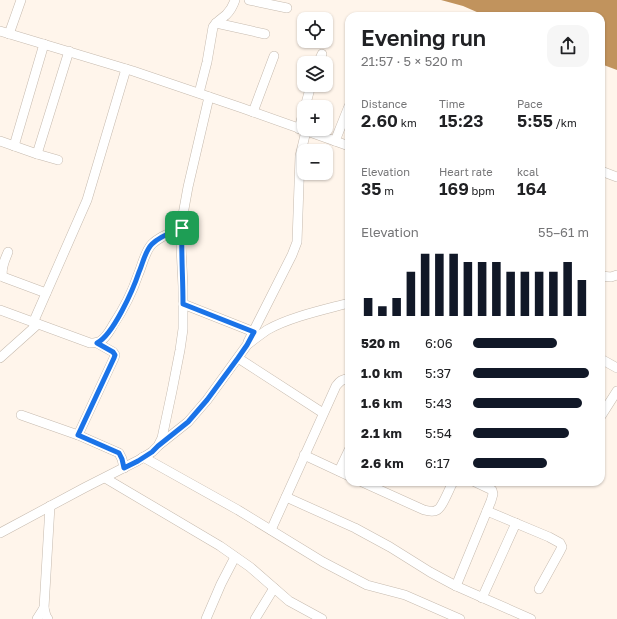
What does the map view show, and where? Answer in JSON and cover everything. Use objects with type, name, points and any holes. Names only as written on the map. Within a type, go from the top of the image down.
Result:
[{"type":"street","points":[[21,0],[4,32],[126,69],[297,128]]},
{"type":"street","points":[[199,94],[207,62],[212,32],[216,23],[225,16],[235,0]]},
{"type":"street","points":[[249,0],[287,8]]},
{"type":"street","points":[[216,23],[265,34]]},
{"type":"street","points":[[14,146],[44,44]]},
{"type":"street","points":[[37,154],[69,51]]},
{"type":"street","points":[[253,112],[274,56]]},
{"type":"street","points":[[0,358],[36,324],[46,293],[87,200],[126,69]]},
{"type":"street","points":[[158,446],[162,438],[183,329],[181,247],[182,220],[188,187],[209,97]]},
{"type":"street","points":[[335,141],[345,116]]},
{"type":"street","points":[[0,533],[143,458],[188,422],[207,400],[247,345],[297,242],[302,136]]},
{"type":"street","points":[[320,136],[345,145]]},
{"type":"street","points":[[0,141],[58,160]]},
{"type":"street","points":[[605,174],[617,177]]},
{"type":"street","points":[[97,343],[107,335],[119,316],[135,284],[151,245],[156,240],[182,228]]},
{"type":"street","points":[[8,252],[2,269],[3,277],[46,293]]},
{"type":"street","points":[[605,276],[612,277],[617,275]]},
{"type":"street","points":[[183,304],[254,332]]},
{"type":"street","points":[[247,345],[266,331],[284,322],[345,304]]},
{"type":"street","points":[[0,310],[80,340],[90,343],[97,343],[113,352],[115,355],[78,435]]},
{"type":"street","points":[[238,358],[323,413]]},
{"type":"street","points":[[605,361],[617,368]]},
{"type":"street","points":[[271,530],[336,386],[339,381],[345,379]]},
{"type":"street","points":[[605,410],[617,391]]},
{"type":"street","points":[[21,415],[78,435],[119,453],[124,468]]},
{"type":"street","points":[[304,455],[345,474]]},
{"type":"street","points":[[143,458],[238,510],[323,562],[367,585],[405,595],[460,619]]},
{"type":"street","points":[[339,471],[345,458]]},
{"type":"street","points":[[105,478],[220,546],[250,567],[289,600],[322,619]]},
{"type":"street","points":[[371,486],[424,510],[432,511],[437,511],[440,508],[451,486]]},
{"type":"street","points":[[456,586],[493,494],[492,490],[484,486]]},
{"type":"street","points":[[286,497],[355,528],[456,586],[531,619]]},
{"type":"street","points":[[48,619],[44,608],[50,506]]},
{"type":"street","points":[[487,511],[549,536],[560,543],[562,547],[539,589]]},
{"type":"street","points":[[482,598],[516,523]]},
{"type":"street","points":[[206,619],[221,584],[235,557]]},
{"type":"street","points":[[255,619],[274,588]]},
{"type":"street","points":[[38,619],[44,608]]},
{"type":"shaded area","points":[[441,0],[617,0],[617,70],[605,66],[605,12],[477,12],[463,6]]},
{"type":"route","points":[[182,228],[181,247],[183,304],[254,332],[238,358],[207,400],[188,422],[152,452],[124,468],[121,455],[119,453],[78,435],[115,355],[113,352],[97,343],[107,335],[119,316],[135,284],[147,251],[151,245],[156,240],[182,228]]}]
